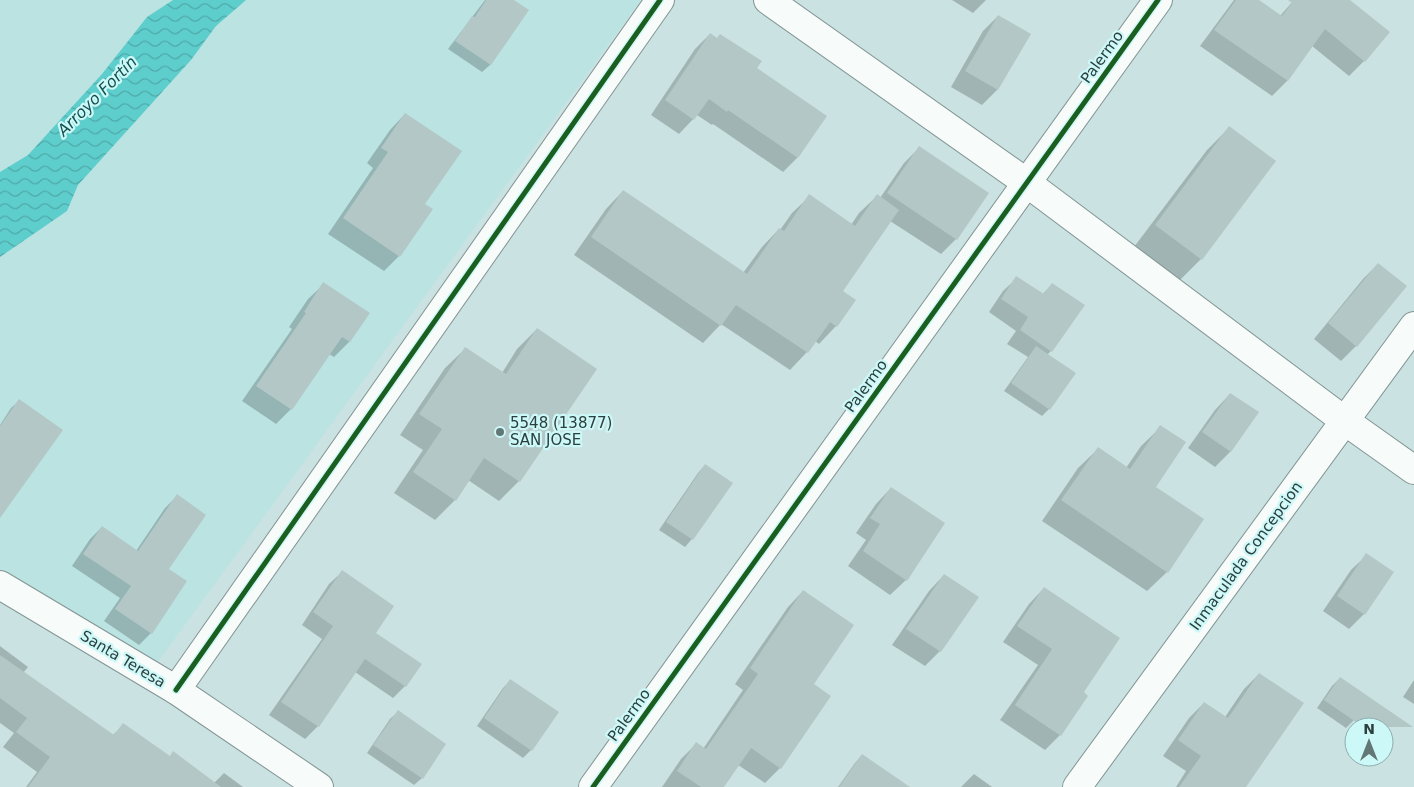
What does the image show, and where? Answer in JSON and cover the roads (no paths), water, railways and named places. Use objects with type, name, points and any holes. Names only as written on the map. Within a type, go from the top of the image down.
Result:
[{"type":"street","points":[[176,690],[660,0]]},
{"type":"street","points":[[768,0],[1027,183],[1414,470]]},
{"type":"street","name":"Palermo","points":[[593,787],[1158,0]]},
{"type":"street","name":"Inmaculada Concepcion","points":[[1077,787],[1414,326]]},
{"type":"street","name":"Santa Teresa","points":[[0,585],[176,690],[319,787]]},
{"type":"water","name":"Arroyo Fortín","points":[[173,0],[246,0],[216,26],[191,60],[78,185],[67,211],[0,257],[0,172],[28,155],[102,74],[147,17]]},
{"type":"place","name":"5548 (13877) SAN JOSE","points":[[500,432]]}]
